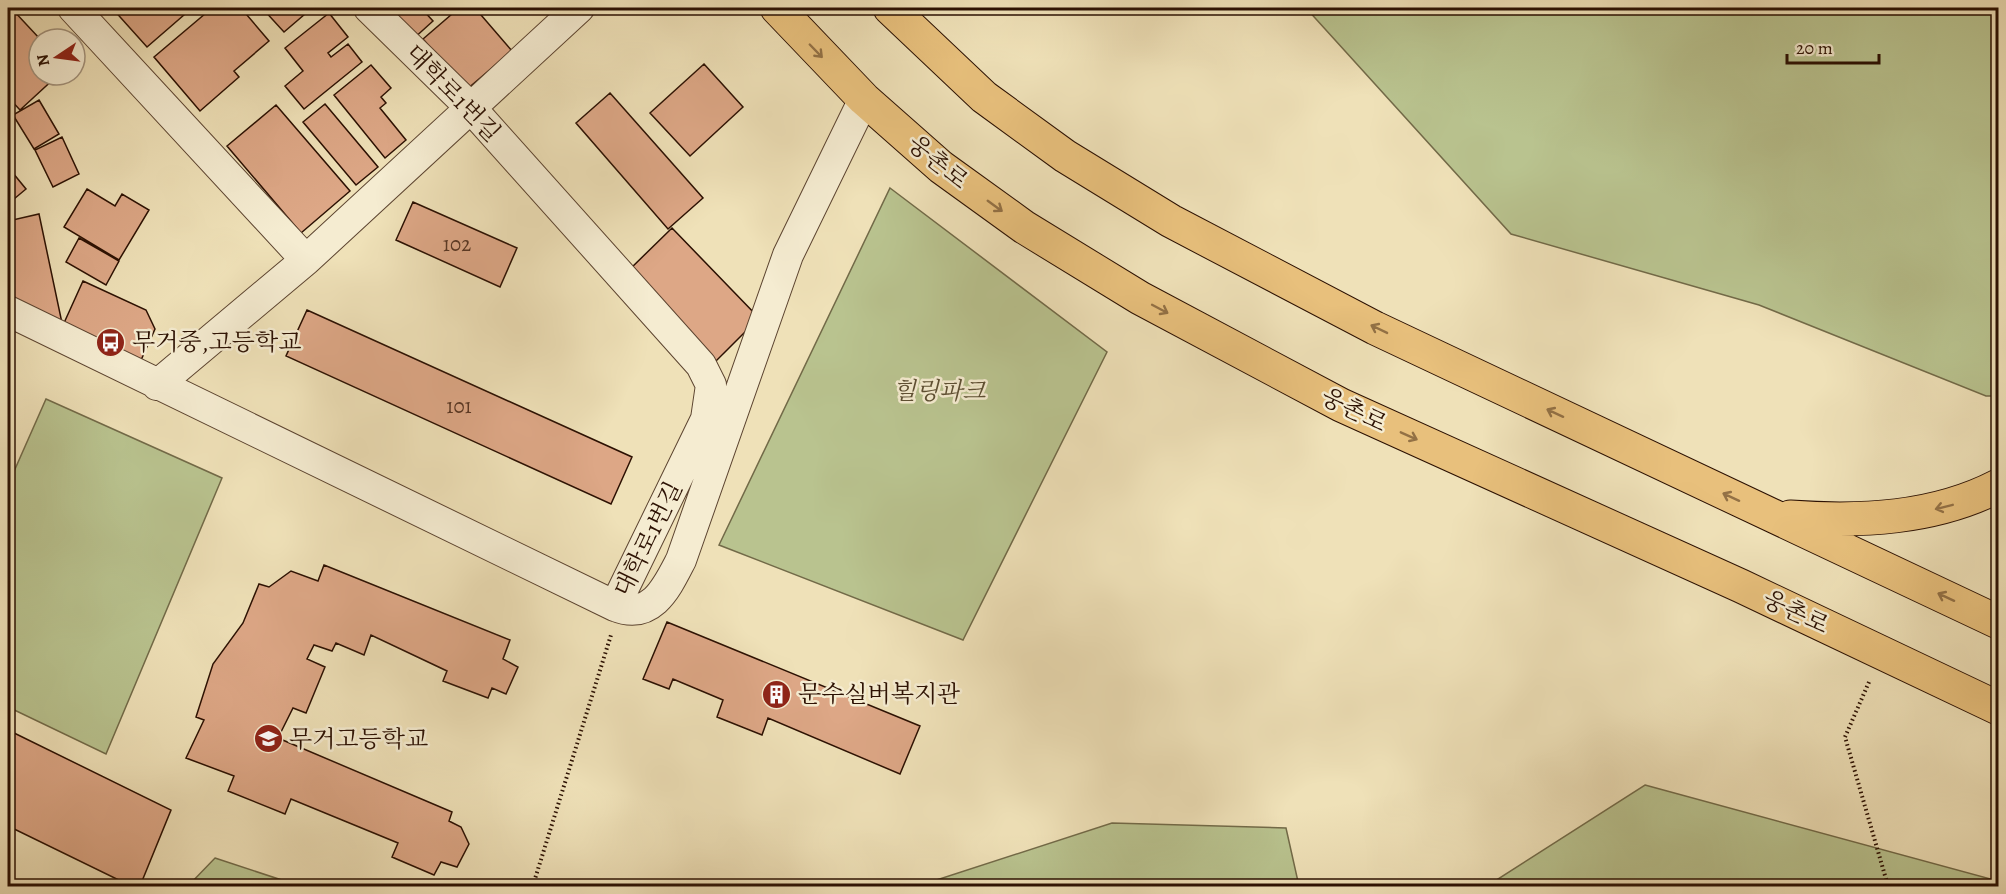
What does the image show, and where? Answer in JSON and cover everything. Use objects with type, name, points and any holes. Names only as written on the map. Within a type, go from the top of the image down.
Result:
[{"type":"main road","name":"웅촌로","points":[[777,8],[864,99],[941,167],[1005,214],[1140,298],[1341,405],[1998,706]]},
{"type":"main road","points":[[890,8],[984,97],[1065,156],[1171,221],[1376,328],[1998,622]]},
{"type":"main road","points":[[1772,516],[1832,520],[1890,518],[1946,507],[1998,486]]},
{"type":"street","points":[[74,8],[306,260]]},
{"type":"street","name":"대학로1번길","points":[[8,311],[618,607],[706,419],[711,385],[701,365],[470,107],[369,8]]},
{"type":"street","points":[[157,385],[306,260],[579,8]]},
{"type":"street","points":[[618,607],[629,610],[655,601],[664,593],[681,560],[789,255],[864,99]]},
{"type":"path","points":[[536,886],[534,882],[618,607]]},
{"type":"path","points":[[1881,652],[1845,737],[1888,886]]},
{"type":"green space","points":[[1306,8],[1998,8],[1998,396],[1986,396],[1759,305],[1511,234]]},
{"type":"green space","name":"힐링파크","points":[[890,188],[1107,352],[963,640],[719,545]]},
{"type":"green space","points":[[46,399],[222,478],[106,754],[8,707],[8,485]]},
{"type":"green space","points":[[1645,785],[1998,881],[1998,886],[1487,886]]},
{"type":"green space","points":[[1112,823],[1286,828],[1299,886],[918,886]]},
{"type":"green space","points":[[215,858],[300,886],[188,886]]},
{"type":"building","points":[[112,8],[192,8],[147,47]]},
{"type":"building","points":[[212,8],[241,8],[269,41],[234,71],[239,77],[200,111],[154,57]]},
{"type":"building","points":[[262,8],[312,8],[284,32]]},
{"type":"building","points":[[383,8],[421,8],[433,21],[412,40]]},
{"type":"building","points":[[459,8],[475,8],[512,51],[466,90],[423,39]]},
{"type":"building","points":[[12,9],[29,27],[27,87],[45,87],[20,110],[8,97],[8,13]]},
{"type":"building","points":[[329,13],[348,37],[328,53],[331,57],[348,44],[362,62],[304,109],[285,86],[303,71],[285,48]]},
{"type":"building","points":[[704,64],[743,107],[690,156],[650,113]]},
{"type":"building","points":[[371,65],[391,88],[381,97],[386,103],[380,108],[406,140],[385,158],[334,95]]},
{"type":"building","points":[[610,93],[703,198],[668,229],[576,123]]},
{"type":"building","points":[[39,100],[59,134],[34,149],[13,115]]},
{"type":"building","points":[[325,104],[378,167],[356,185],[303,122]]},
{"type":"building","points":[[276,105],[350,191],[301,233],[227,146]]},
{"type":"building","points":[[62,137],[79,174],[53,187],[35,150]]},
{"type":"building","points":[[8,167],[26,189],[8,204]]},
{"type":"building","points":[[87,189],[115,206],[122,194],[149,210],[119,260],[64,227]]},
{"type":"building","points":[[413,202],[517,248],[500,287],[396,240]]},
{"type":"building","points":[[39,214],[62,323],[8,302],[8,221]]},
{"type":"building","points":[[672,228],[759,318],[715,362],[627,272]]},
{"type":"building","points":[[79,238],[119,261],[106,285],[66,262]]},
{"type":"building","points":[[83,281],[146,310],[155,329],[137,369],[59,334]]},
{"type":"building","points":[[307,310],[632,457],[611,504],[286,356]]},
{"type":"building","points":[[324,565],[510,640],[503,659],[518,667],[506,694],[492,688],[488,698],[443,681],[447,671],[371,635],[364,655],[336,643],[332,651],[314,645],[307,659],[325,667],[306,713],[293,708],[278,738],[452,812],[449,821],[461,827],[469,844],[457,867],[441,862],[434,875],[392,857],[398,843],[291,799],[285,814],[228,791],[234,776],[186,758],[204,720],[196,717],[213,664],[243,623],[259,584],[269,587],[291,571],[318,581]]},
{"type":"building","name":"문수실버복지관","points":[[667,622],[920,726],[900,774],[768,718],[762,735],[717,717],[723,700],[673,679],[669,689],[643,679]]},
{"type":"building","points":[[8,730],[171,810],[140,886],[131,886],[8,826]]},
{"type":"place","name":"무거중,고등학교","points":[[111,342]]},
{"type":"place","name":"문수실버복지관","points":[[777,694]]},
{"type":"place","name":"무거고등학교","points":[[268,739]]}]
